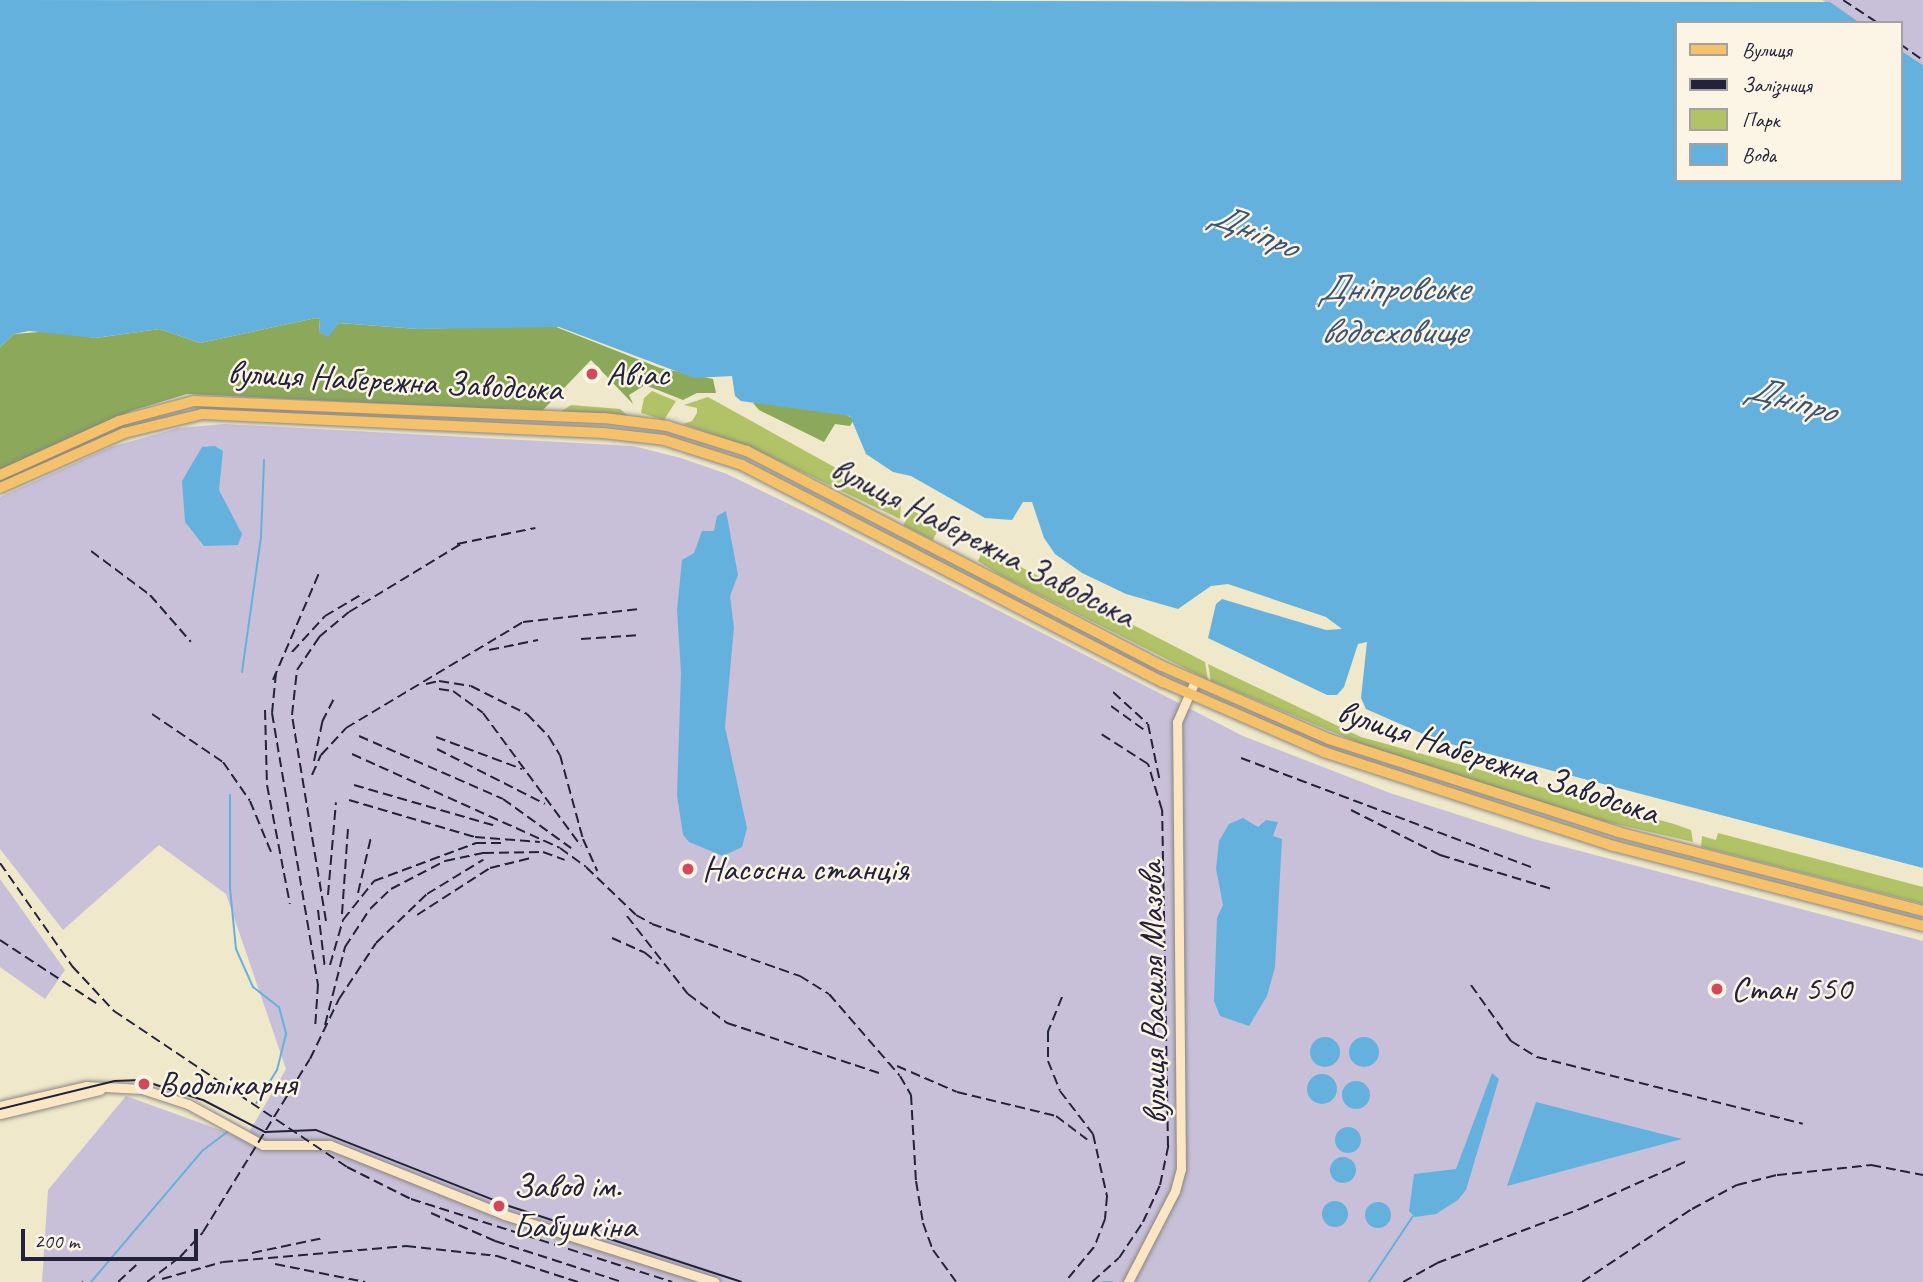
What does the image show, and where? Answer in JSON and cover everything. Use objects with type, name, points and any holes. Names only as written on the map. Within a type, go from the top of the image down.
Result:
[{"type":"main road","name":"вулиця Набережна Заводська","points":[[0,474],[142,413],[194,401],[369,406],[658,424],[747,452],[1195,681],[1329,739],[1507,799],[1923,911]]},
{"type":"main road","name":"вулиця Набережна Заводська","points":[[0,488],[124,433],[165,419],[202,414],[589,432],[664,440],[754,471],[1189,694],[1324,752],[1503,813],[1923,926]]},
{"type":"street","name":"вулиця Василя Мазова","points":[[1128,1282],[1175,1191],[1181,1169],[1177,722],[1195,681]]},
{"type":"street","points":[[0,1114],[125,1086]]},
{"type":"street","points":[[0,1106],[81,1087],[125,1086],[188,1104],[258,1142],[330,1145],[505,1215],[715,1282]]},
{"type":"shaded area","points":[[1822,0],[1923,0],[1923,65],[1902,51],[1902,21],[1857,21]]},
{"type":"shaded area","points":[[224,424],[633,446],[681,458],[727,474],[820,519],[1243,736],[1390,793],[1534,839],[1923,941],[1923,1282],[42,1282],[48,1190],[126,1096],[245,1139],[286,1069],[226,894],[159,845],[63,930],[0,849],[0,497],[111,447],[178,428]]},
{"type":"shaded area","points":[[0,879],[65,970],[45,999],[0,967]]},
{"type":"green space","points":[[320,319],[319,332],[327,336],[339,323],[418,329],[551,325],[660,368],[713,379],[716,393],[697,393],[683,400],[645,385],[629,395],[633,404],[591,360],[542,411],[187,394],[131,411],[0,471],[0,347],[14,334],[52,331],[95,338],[160,329],[200,343]]},
{"type":"green space","points":[[652,391],[676,401],[664,420],[641,413],[644,398]]},
{"type":"green space","points":[[708,397],[901,504],[900,519],[752,448],[683,424],[692,421],[697,413],[697,408],[684,405]]},
{"type":"green space","points":[[761,401],[843,413],[854,419],[850,426],[835,424],[824,442],[759,410],[753,403]]},
{"type":"green space","points":[[571,405],[620,409],[628,416],[560,412]]},
{"type":"green space","points":[[911,510],[940,525],[933,540],[903,525]]},
{"type":"green space","points":[[984,548],[1205,662],[1208,680],[1000,575],[978,561]]},
{"type":"green space","points":[[1208,664],[1361,737],[1674,824],[1691,830],[1693,842],[1603,821],[1385,754],[1211,681]]},
{"type":"green space","points":[[1718,833],[1923,887],[1923,904],[1701,847],[1702,836],[1716,840]]},
{"type":"water","name":"Дніпровське водосховище","points":[[0,0],[1830,2],[1857,21],[1674,21],[1674,182],[1902,182],[1902,51],[1923,65],[1923,868],[1439,741],[1366,709],[1361,698],[1367,642],[1358,644],[1344,687],[1337,695],[1327,695],[1208,638],[1216,604],[1222,599],[1326,630],[1342,629],[1326,617],[1228,584],[1211,586],[1178,609],[1126,594],[1082,573],[1055,554],[1044,538],[1032,502],[1023,502],[1012,520],[985,518],[911,476],[893,472],[866,454],[850,416],[741,401],[735,396],[732,376],[694,378],[559,327],[418,329],[339,323],[328,337],[319,332],[320,319],[316,318],[200,343],[160,329],[95,338],[29,331],[14,334],[0,347]]},
{"type":"water","points":[[215,446],[223,451],[219,490],[242,534],[238,545],[204,546],[185,522],[182,481],[202,447]]},
{"type":"water","points":[[726,511],[738,575],[730,596],[734,627],[725,727],[747,828],[742,847],[723,856],[689,842],[683,835],[677,795],[681,673],[677,610],[682,560],[694,553],[702,531],[714,531],[717,516]]},
{"type":"water","points":[[1243,818],[1258,827],[1266,820],[1278,822],[1273,836],[1282,839],[1275,967],[1267,996],[1249,1026],[1220,1016],[1214,1001],[1217,918],[1223,905],[1216,869],[1219,841],[1229,824]]},
{"type":"water","points":[[1325,1037],[1336,1041],[1340,1052],[1336,1063],[1325,1067],[1314,1063],[1310,1052],[1314,1041]]},
{"type":"water","points":[[1364,1037],[1375,1041],[1379,1052],[1375,1063],[1364,1067],[1353,1063],[1349,1052],[1353,1041]]},
{"type":"water","points":[[1492,1073],[1499,1079],[1466,1190],[1458,1200],[1436,1214],[1415,1217],[1409,1211],[1414,1174],[1456,1169]]},
{"type":"water","points":[[1322,1074],[1333,1078],[1337,1089],[1333,1100],[1322,1104],[1311,1100],[1307,1089],[1311,1078]]},
{"type":"water","points":[[1356,1081],[1366,1085],[1370,1095],[1366,1105],[1356,1109],[1346,1105],[1342,1095],[1346,1085]]},
{"type":"water","points":[[1536,1102],[1682,1139],[1507,1186]]},
{"type":"water","points":[[1348,1127],[1357,1131],[1361,1140],[1357,1149],[1348,1153],[1339,1149],[1335,1140],[1339,1131]]},
{"type":"water","points":[[1343,1157],[1352,1161],[1356,1170],[1352,1179],[1343,1183],[1334,1179],[1330,1170],[1334,1161]]},
{"type":"water","points":[[1335,1201],[1344,1205],[1348,1214],[1344,1223],[1335,1227],[1326,1223],[1322,1214],[1326,1205]]},
{"type":"water","points":[[1378,1202],[1387,1206],[1391,1215],[1387,1224],[1378,1228],[1369,1224],[1365,1215],[1369,1206]]},
{"type":"waterway","points":[[242,672],[261,536],[264,460]]},
{"type":"waterway","points":[[230,795],[230,888],[236,949],[253,987],[279,1007],[286,1034],[277,1070],[256,1103]]},
{"type":"waterway","points":[[91,1282],[202,1151],[229,1131]]},
{"type":"waterway","points":[[1369,1282],[1413,1216]]},
{"type":"waterway","points":[[1103,1282],[1112,1282]]},
{"type":"tram line","points":[[0,1109],[115,1081],[141,1080],[203,1100],[265,1132],[316,1130],[506,1205],[741,1282]]},
{"type":"railway","points":[[1843,0],[1875,21]]},
{"type":"railway","points":[[1902,45],[1923,60]]},
{"type":"railway","points":[[457,544],[535,528]]},
{"type":"railway","points":[[326,921],[292,715],[297,670],[319,637],[349,612],[464,542]]},
{"type":"railway","points":[[91,551],[150,595],[191,642]]},
{"type":"railway","points":[[273,680],[319,573]]},
{"type":"railway","points":[[292,652],[325,616],[364,593]]},
{"type":"railway","points":[[312,775],[321,755],[346,728],[523,622],[639,609]]},
{"type":"railway","points":[[581,639],[641,635]]},
{"type":"railway","points":[[489,650],[538,640]]},
{"type":"railway","points":[[276,673],[272,713],[318,984],[315,1029]]},
{"type":"railway","points":[[426,684],[439,681],[471,686],[527,714],[549,737],[560,755],[583,839],[597,871]]},
{"type":"railway","points":[[439,689],[453,691],[483,713],[581,846]]},
{"type":"railway","points":[[1113,692],[1148,724],[1160,782]]},
{"type":"railway","points":[[314,761],[322,722],[334,698]]},
{"type":"railway","points":[[1111,706],[1147,732]]},
{"type":"railway","points":[[265,710],[267,785],[290,904]]},
{"type":"railway","points":[[152,714],[223,762],[250,801],[271,852]]},
{"type":"railway","points":[[1092,1282],[1119,1258],[1143,1222],[1160,1185],[1168,1146],[1162,810],[1148,764],[1098,732]]},
{"type":"railway","points":[[359,736],[503,799],[571,848]]},
{"type":"railway","points":[[436,737],[522,769]]},
{"type":"railway","points":[[437,749],[545,804]]},
{"type":"railway","points":[[352,754],[560,848],[586,867],[636,915],[652,924],[800,976],[829,994],[900,1076],[911,1095],[916,1181],[923,1223],[933,1250],[956,1282]]},
{"type":"railway","points":[[1241,758],[1536,869]]},
{"type":"railway","points":[[354,785],[493,825]]},
{"type":"railway","points":[[349,800],[475,837],[540,842]]},
{"type":"railway","points":[[328,895],[336,802]]},
{"type":"railway","points":[[1351,810],[1440,855],[1552,889]]},
{"type":"railway","points":[[342,914],[348,828]]},
{"type":"railway","points":[[358,893],[371,837]]},
{"type":"railway","points":[[330,965],[343,920],[374,881],[476,843],[504,843]]},
{"type":"railway","points":[[325,1025],[345,947],[370,909],[391,889],[445,861],[484,853],[543,852],[565,860]]},
{"type":"railway","points":[[417,915],[490,868],[531,858]]},
{"type":"railway","points":[[147,1282],[180,1257],[203,1232],[310,1059],[339,999],[376,943],[427,894],[483,860]]},
{"type":"railway","points":[[0,863],[72,966],[114,1011],[347,1167],[411,1199],[672,1282]]},
{"type":"railway","points":[[318,910],[325,969]]},
{"type":"railway","points":[[627,916],[688,994],[727,1023],[879,1073]]},
{"type":"railway","points":[[612,938],[644,952],[659,964]]},
{"type":"railway","points":[[0,940],[96,1003]]},
{"type":"railway","points":[[1471,985],[1511,1041],[1537,1057],[1803,1124]]},
{"type":"railway","points":[[1062,997],[1048,1032],[1048,1061],[1060,1091],[1093,1134],[1107,1196],[1105,1219],[1094,1247],[1065,1282]]},
{"type":"railway","points":[[897,1066],[957,1092],[1056,1116],[1087,1139]]},
{"type":"railway","points":[[1403,1282],[1437,1263],[1580,1209],[1687,1161]]},
{"type":"railway","points":[[1582,1282],[1692,1209],[1737,1185],[1777,1175],[1871,1165],[1923,1175]]},
{"type":"railway","points":[[431,1213],[495,1241],[622,1282]]},
{"type":"railway","points":[[252,1253],[323,1238]]},
{"type":"railway","points":[[162,1279],[223,1262],[406,1246],[497,1256],[578,1282]]},
{"type":"railway","points":[[275,1264],[365,1282]]},
{"type":"railway","points":[[118,1282],[136,1265]]},
{"type":"place","name":"Авіас","points":[[592,374]]},
{"type":"place","name":"Насосна станція","points":[[688,869]]},
{"type":"place","name":"Стан 550","points":[[1717,989]]},
{"type":"place","name":"Водолікарня","points":[[144,1084]]},
{"type":"place","name":"Завод ім. Бабушкіна","points":[[499,1206]]},
{"type":"water label","name":"Дніпро","points":[[1254,230]]},
{"type":"water label","name":"Дніпро","points":[[1791,399]]}]
